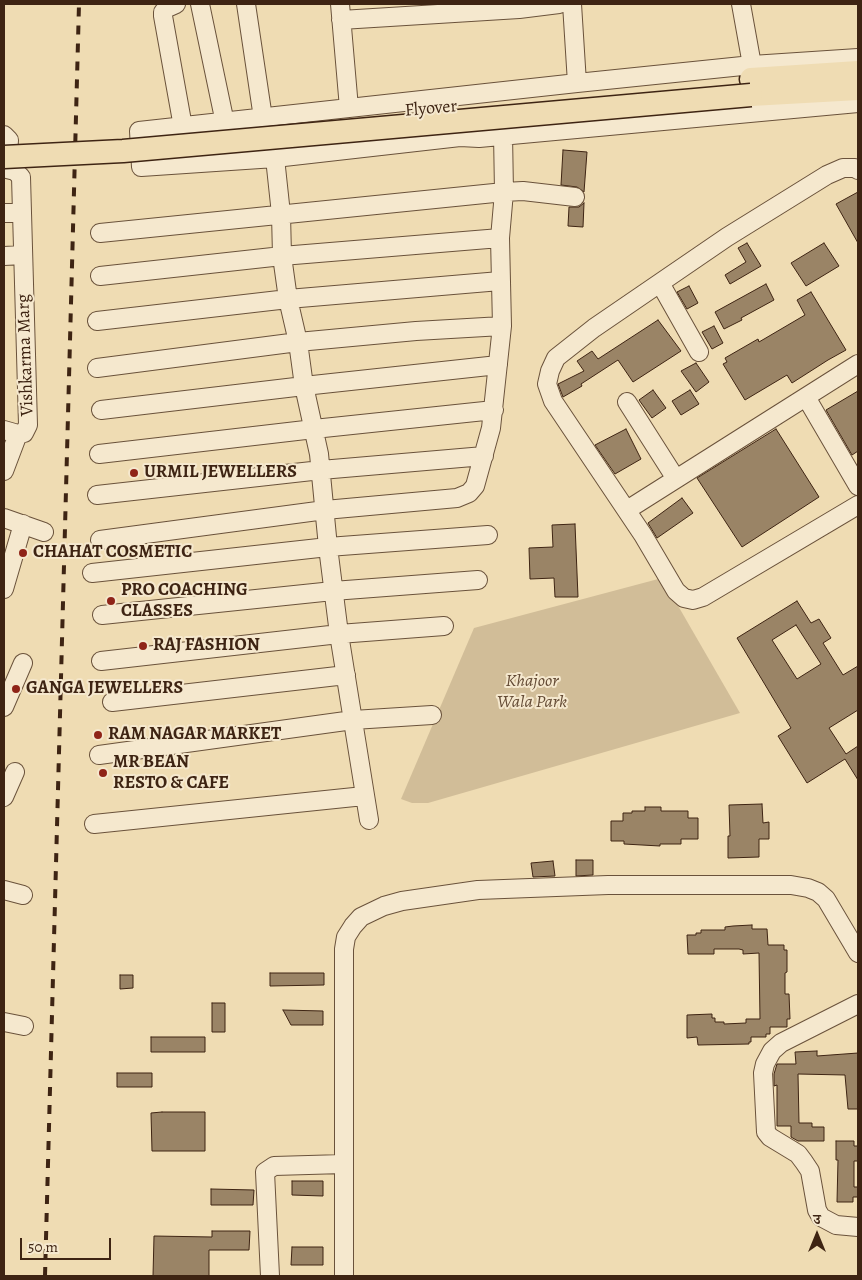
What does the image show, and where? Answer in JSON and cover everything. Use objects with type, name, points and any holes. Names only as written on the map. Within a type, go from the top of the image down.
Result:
[{"type":"main road","name":"Flyover","points":[[4,145],[123,139],[741,80],[858,72]]},
{"type":"main road","name":"Flyover","points":[[5,166],[123,151],[751,95],[858,89]]},
{"type":"street","points":[[176,4],[167,8],[163,12],[163,16],[183,127]]},
{"type":"street","points":[[200,4],[225,123]]},
{"type":"street","points":[[246,4],[263,118]]},
{"type":"street","points":[[350,108],[341,12],[444,8],[519,9],[559,4]]},
{"type":"street","points":[[572,4],[577,83]]},
{"type":"street","points":[[741,4],[752,65]]},
{"type":"street","points":[[858,58],[752,65],[139,131],[141,167],[275,158],[460,137],[479,138],[503,134],[858,103]]},
{"type":"street","points":[[466,95],[479,138]]},
{"type":"street","points":[[460,137],[451,127],[439,125],[205,142],[436,113],[466,95]]},
{"type":"street","points":[[100,540],[324,510],[458,498],[469,493],[475,486],[491,428],[502,326],[500,238],[504,192],[503,134]]},
{"type":"street","points":[[4,135],[8,140],[5,166],[15,171],[21,177],[22,213],[22,255],[4,256]]},
{"type":"street","points":[[275,158],[281,214],[282,256],[288,299],[298,342],[304,386],[321,470],[333,591],[369,820]]},
{"type":"street","points":[[858,170],[855,168],[843,168],[827,175],[727,237],[594,328],[556,358],[547,384],[554,401],[627,510],[676,591],[684,598],[693,600],[703,597],[858,505]]},
{"type":"street","points":[[100,233],[504,192],[522,191],[575,197]]},
{"type":"street","points":[[4,213],[22,213]]},
{"type":"street","points":[[100,276],[282,256],[500,238]]},
{"type":"street","name":"Vishkarma Marg","points":[[11,432],[24,433],[28,425],[22,255]]},
{"type":"street","points":[[97,321],[288,299],[500,281]]},
{"type":"street","points":[[660,283],[699,352]]},
{"type":"street","points":[[97,368],[298,342],[416,331],[502,326]]},
{"type":"street","points":[[627,510],[858,364]]},
{"type":"street","points":[[101,410],[498,365]]},
{"type":"street","points":[[806,397],[858,486]]},
{"type":"street","points":[[627,402],[676,479]]},
{"type":"street","points":[[99,454],[314,428],[494,410]]},
{"type":"street","points":[[4,471],[11,432]]},
{"type":"street","points":[[97,495],[321,470],[484,456]]},
{"type":"street","points":[[4,518],[44,532]]},
{"type":"street","points":[[4,589],[22,524]]},
{"type":"street","points":[[92,573],[328,547],[488,535]]},
{"type":"street","points":[[102,615],[333,591],[478,580]]},
{"type":"street","points":[[101,661],[339,634],[444,626]]},
{"type":"street","points":[[4,707],[23,663]]},
{"type":"street","points":[[112,702],[346,675]]},
{"type":"street","points":[[99,755],[353,720],[432,715]]},
{"type":"street","points":[[4,797],[15,772]]},
{"type":"street","points":[[94,824],[364,796]]},
{"type":"street","points":[[344,1276],[344,949],[346,937],[362,917],[384,906],[402,901],[478,890],[608,885],[791,885],[818,892],[826,899],[858,953]]},
{"type":"street","points":[[4,892],[22,895]]},
{"type":"street","points":[[858,1004],[781,1043],[772,1051],[762,1073],[766,1132],[770,1137],[798,1154],[810,1171],[817,1210],[821,1217],[836,1225],[858,1227]]},
{"type":"street","points":[[4,1022],[24,1026]]},
{"type":"street","points":[[270,1276],[265,1172],[274,1166],[343,1164]]},
{"type":"green space","name":"Khajoor Wala Park","points":[[662,578],[740,713],[428,803],[412,803],[401,799],[474,628]]},
{"type":"building","points":[[563,150],[587,152],[584,192],[577,187],[561,185]]},
{"type":"building","points":[[858,192],[858,243],[836,204]]},
{"type":"building","points":[[584,203],[583,227],[568,226],[569,207],[579,207]]},
{"type":"building","points":[[747,243],[761,266],[730,284],[725,275],[746,262],[738,248]]},
{"type":"building","points":[[824,243],[839,266],[806,286],[791,263]]},
{"type":"building","points":[[766,284],[774,300],[724,329],[715,312]]},
{"type":"building","points":[[689,286],[698,303],[687,309],[677,292]]},
{"type":"building","points":[[811,292],[846,350],[792,383],[787,375],[745,400],[723,364],[727,362],[725,358],[758,339],[759,342],[805,315],[797,300]]},
{"type":"building","points":[[658,320],[681,351],[633,382],[618,360],[563,397],[558,384],[584,371],[577,361],[592,351],[598,359]]},
{"type":"building","points":[[714,326],[723,343],[712,349],[702,332]]},
{"type":"building","points":[[696,363],[709,382],[696,392],[681,371]]},
{"type":"building","points":[[653,390],[666,408],[652,418],[639,400]]},
{"type":"building","points":[[690,390],[699,404],[681,415],[672,401]]},
{"type":"building","points":[[858,391],[858,451],[852,455],[826,410]]},
{"type":"building","points":[[626,429],[641,459],[615,474],[595,445]]},
{"type":"building","points":[[776,429],[819,497],[742,547],[697,478]]},
{"type":"building","points":[[682,498],[693,513],[657,538],[648,523]]},
{"type":"building","points":[[575,524],[578,597],[555,597],[554,578],[530,579],[529,548],[553,547],[552,525]]},
{"type":"building","points":[[797,601],[811,623],[819,619],[831,638],[823,643],[843,675],[858,666],[858,710],[829,728],[846,754],[858,746],[858,780],[845,759],[807,783],[778,736],[791,728],[737,638]],"holes":[[[796,625],[821,664],[797,679],[772,640]]]},
{"type":"building","points":[[762,804],[763,823],[769,822],[769,839],[759,839],[759,857],[728,858],[728,836],[730,836],[729,805]]},
{"type":"building","points":[[645,807],[661,807],[661,811],[688,811],[688,818],[698,818],[698,839],[681,839],[681,844],[660,844],[660,846],[624,844],[624,841],[611,841],[611,821],[623,821],[623,813],[645,811]]},
{"type":"building","points":[[576,860],[593,860],[593,875],[576,876]]},
{"type":"building","points":[[553,861],[555,876],[533,877],[531,863]]},
{"type":"building","points":[[752,925],[752,929],[767,929],[768,945],[784,945],[784,950],[787,950],[785,994],[789,994],[790,1019],[787,1019],[787,1027],[770,1027],[770,1034],[766,1034],[766,1037],[751,1037],[749,1044],[698,1045],[697,1037],[687,1038],[687,1015],[712,1014],[715,1022],[724,1022],[724,1024],[746,1023],[746,1019],[760,1019],[759,953],[743,954],[743,950],[739,949],[714,949],[714,954],[688,954],[687,935],[696,935],[696,933],[701,933],[701,930],[725,930],[725,927]]},
{"type":"building","points":[[270,973],[324,973],[324,985],[270,986]]},
{"type":"building","points":[[120,975],[133,975],[133,988],[120,989]]},
{"type":"building","points":[[212,1003],[225,1003],[225,1032],[212,1032]]},
{"type":"building","points":[[283,1010],[323,1011],[323,1025],[291,1025]]},
{"type":"building","points":[[151,1037],[205,1037],[205,1052],[151,1052]]},
{"type":"building","points":[[817,1051],[817,1056],[858,1053],[858,1109],[848,1109],[845,1075],[798,1074],[799,1123],[812,1123],[812,1127],[824,1127],[824,1141],[798,1141],[791,1137],[791,1126],[777,1126],[777,1085],[774,1086],[774,1074],[777,1064],[796,1064],[795,1052]]},
{"type":"building","points":[[117,1073],[152,1073],[152,1087],[117,1087]]},
{"type":"building","points":[[205,1112],[205,1151],[152,1151],[151,1113]]},
{"type":"building","points":[[836,1141],[854,1141],[854,1146],[858,1146],[858,1161],[854,1161],[854,1187],[858,1187],[858,1197],[853,1197],[853,1202],[837,1202],[838,1160],[836,1160]]},
{"type":"building","points":[[292,1181],[323,1181],[323,1196],[292,1195]]},
{"type":"building","points":[[211,1189],[254,1190],[253,1205],[211,1205]]},
{"type":"building","points":[[212,1231],[250,1231],[249,1250],[209,1250],[209,1276],[153,1276],[154,1236],[212,1237]]},
{"type":"building","points":[[292,1247],[323,1247],[323,1265],[291,1265]]},
{"type":"railway","points":[[45,1276],[79,4]]},
{"type":"place","name":"URMIL JEWELLERS","points":[[134,473]]},
{"type":"place","name":"CHAHAT COSMETIC","points":[[23,553]]},
{"type":"place","name":"PRO COACHING CLASSES","points":[[111,601]]},
{"type":"place","name":"RAJ FASHION","points":[[143,646]]},
{"type":"place","name":"GANGA JEWELLERS","points":[[16,689]]},
{"type":"place","name":"RAM NAGAR MARKET","points":[[98,735]]},
{"type":"place","name":"MR BEAN RESTO & CAFE","points":[[103,773]]}]
